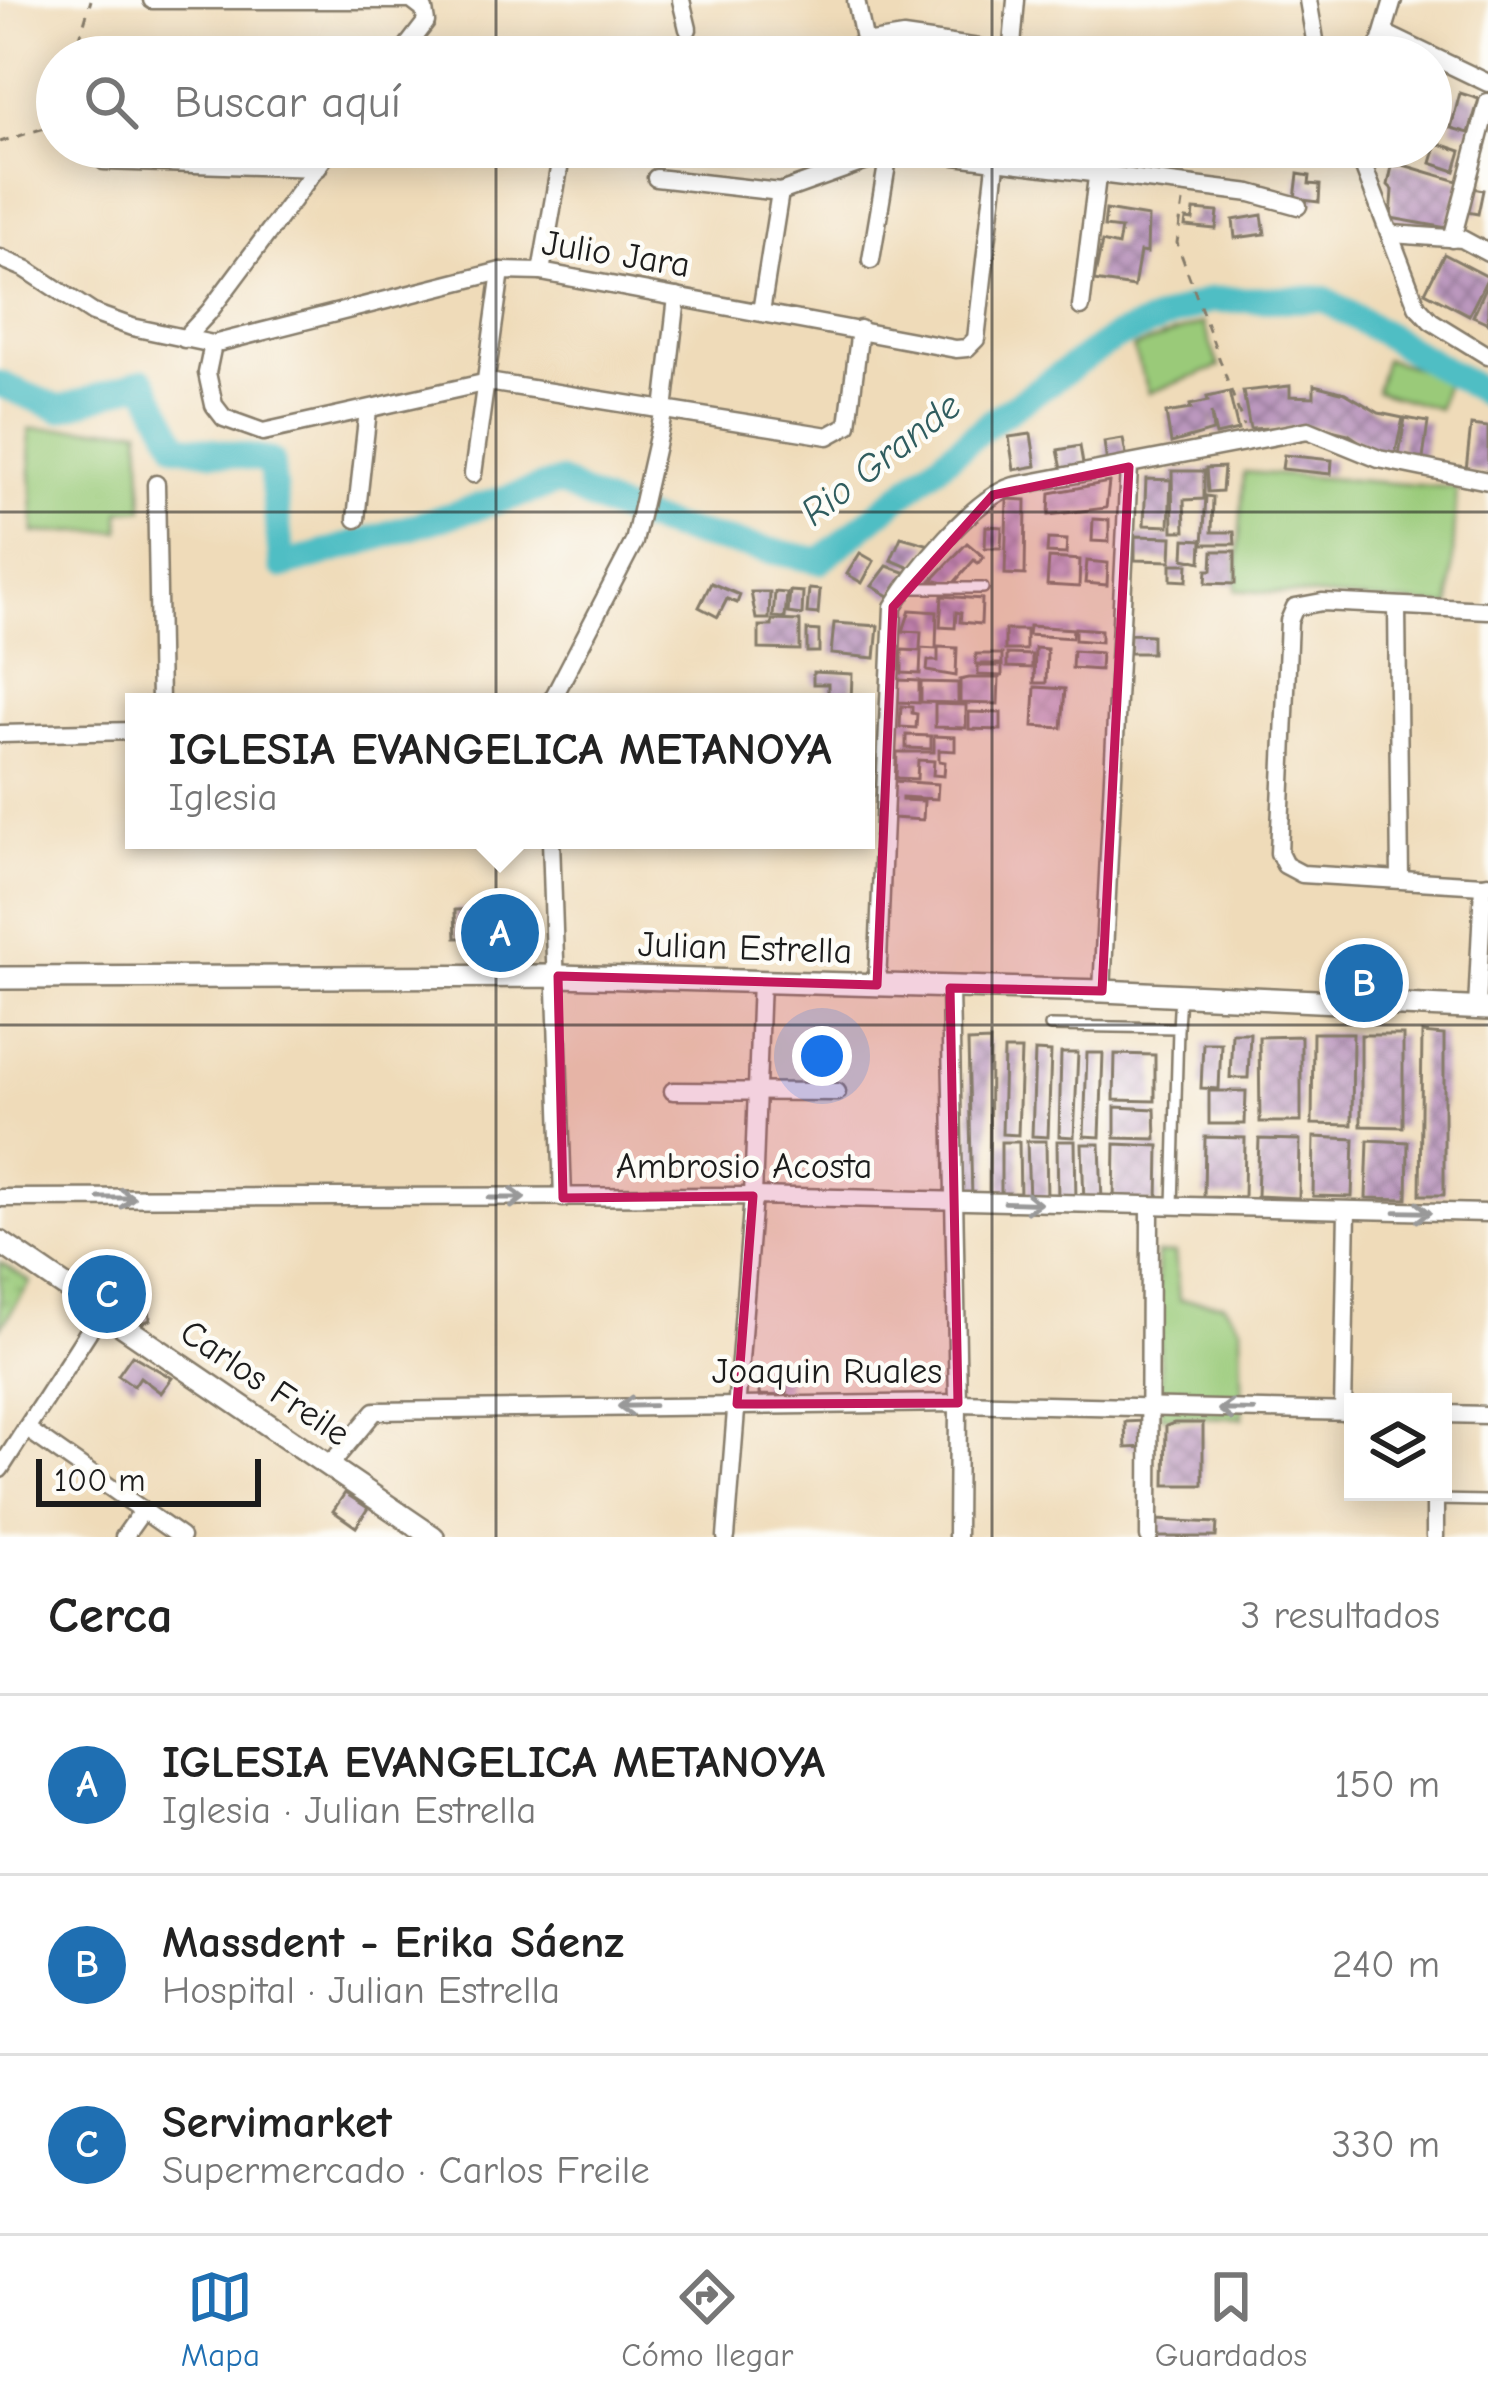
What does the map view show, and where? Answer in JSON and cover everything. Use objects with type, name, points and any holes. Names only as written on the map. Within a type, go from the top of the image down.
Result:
[{"type":"street","points":[[152,0],[411,0],[424,10],[426,22],[415,36]]},
{"type":"street","points":[[681,0],[688,29]]},
{"type":"street","points":[[856,0],[864,36]]},
{"type":"street","points":[[1013,36],[1016,0]]},
{"type":"street","points":[[1308,0],[1314,36]]},
{"type":"street","points":[[1383,36],[1393,0]]},
{"type":"street","points":[[1384,32],[1392,36]]},
{"type":"street","points":[[1452,65],[1488,83]]},
{"type":"street","points":[[1452,239],[1488,102]]},
{"type":"street","points":[[184,339],[318,168]]},
{"type":"street","points":[[541,272],[559,168]]},
{"type":"street","points":[[656,178],[780,192],[847,168]]},
{"type":"street","points":[[871,260],[886,168]]},
{"type":"street","name":"Julio Jara","points":[[0,258],[26,269],[92,313],[132,327],[213,344],[501,271],[541,272],[956,349],[967,348],[976,339],[995,168]]},
{"type":"street","points":[[1057,168],[1096,177],[1251,193],[1298,206]]},
{"type":"street","points":[[1365,168],[1417,306],[1431,321],[1488,356]]},
{"type":"street","points":[[1081,307],[1096,177]]},
{"type":"street","points":[[761,312],[780,192]]},
{"type":"street","points":[[1392,235],[1462,239],[1488,254]]},
{"type":"street","points":[[473,474],[501,271]]},
{"type":"street","points":[[556,693],[634,542],[664,410],[676,297]]},
{"type":"street","points":[[213,344],[207,389],[224,418],[262,432],[488,382],[828,436],[848,425],[860,329]]},
{"type":"street","points":[[356,519],[368,410]]},
{"type":"street","points":[[877,985],[890,622],[904,588],[968,516],[1003,490],[1308,430],[1378,459],[1488,481]]},
{"type":"street","points":[[1102,991],[1129,467]]},
{"type":"street","points":[[156,484],[160,693]]},
{"type":"street","points":[[1483,1009],[1485,885],[1296,873],[1280,853],[1292,611],[1304,602],[1488,610]]},
{"type":"street","points":[[1397,606],[1400,879]]},
{"type":"street","points":[[0,734],[125,731]]},
{"type":"street","points":[[551,849],[563,1198]]},
{"type":"street","name":"Julian Estrella","points":[[0,978],[761,980],[1483,1009]]},
{"type":"street","points":[[726,1537],[753,1196],[761,980]]},
{"type":"street","points":[[950,988],[957,1537]]},
{"type":"street","points":[[674,1091],[837,1092]]},
{"type":"street","name":"Ambrosio Acosta","points":[[0,1198],[753,1196],[1488,1213]]},
{"type":"street","points":[[1150,1207],[1150,1537]]},
{"type":"street","points":[[1347,1210],[1348,1393]]},
{"type":"street","name":"Carlos Freile","points":[[0,1242],[434,1537]]},
{"type":"street","points":[[0,1469],[101,1312]]},
{"type":"street","name":"Joaquin Ruales","points":[[328,1467],[375,1411],[958,1402],[1344,1412]]},
{"type":"street","points":[[1452,1414],[1488,1415]]},
{"type":"street","points":[[28,1429],[181,1537]]},
{"type":"street","points":[[1435,1501],[1435,1537]]},
{"type":"street","points":[[124,1537],[143,1510]]},
{"type":"lane","points":[[904,588],[983,588]]},
{"type":"lane","points":[[1173,1208],[1180,994]]},
{"type":"lane","points":[[1050,1026],[1178,1028]]},
{"type":"lane","points":[[1452,1498],[1488,1501]]},
{"type":"path","points":[[80,36],[91,0]]},
{"type":"path","points":[[0,142],[36,131]]},
{"type":"path","points":[[1186,185],[1177,243],[1249,439]]},
{"type":"highlighted area","points":[[1129,467],[1102,991],[950,988],[958,1403],[737,1404],[753,1196],[563,1198],[558,976],[877,985],[893,607],[993,495]]},
{"type":"green space","points":[[1203,323],[1219,367],[1149,393],[1133,348]]},
{"type":"green space","points":[[1385,359],[1447,377],[1438,409],[1376,391]]},
{"type":"green space","points":[[140,428],[143,509],[120,511],[120,531],[34,533],[29,429]]},
{"type":"green space","points":[[1244,472],[1457,488],[1450,606],[1236,590]]},
{"type":"green space","points":[[1175,1253],[1179,1300],[1223,1303],[1241,1326],[1243,1418],[1161,1416],[1157,1254]]},
{"type":"green space","points":[[0,1262],[31,1282],[0,1328]]},
{"type":"building","points":[[1460,93],[1479,99],[1469,133],[1452,128]]},
{"type":"building","points":[[1452,148],[1461,151],[1455,171],[1446,168],[1452,168]]},
{"type":"building","points":[[1392,168],[1413,168],[1461,182],[1447,228],[1391,218],[1393,190],[1388,185]]},
{"type":"building","points":[[1298,174],[1310,176],[1309,184],[1320,185],[1319,202],[1295,199]]},
{"type":"building","points":[[1473,188],[1483,190],[1478,214],[1467,212]]},
{"type":"building","points":[[1106,210],[1148,217],[1147,253],[1140,252],[1134,287],[1094,281],[1102,242],[1118,246],[1121,229],[1104,227]]},
{"type":"building","points":[[1194,210],[1218,212],[1216,229],[1185,226],[1186,219],[1193,220]]},
{"type":"building","points":[[1262,215],[1265,234],[1235,238],[1233,220]]},
{"type":"building","points":[[1444,254],[1488,277],[1469,315],[1425,292]]},
{"type":"building","points":[[1488,283],[1488,323],[1473,316]]},
{"type":"building","points":[[1314,385],[1345,393],[1379,413],[1403,418],[1395,455],[1372,450],[1348,434],[1314,426],[1250,429],[1243,391],[1290,386],[1290,396],[1314,397]]},
{"type":"building","points":[[1229,392],[1238,430],[1216,435],[1211,413],[1213,431],[1171,443],[1166,413],[1191,409],[1190,405],[1208,401],[1207,397]]},
{"type":"building","points":[[1405,418],[1428,422],[1423,459],[1399,456]]},
{"type":"building","points":[[1471,425],[1488,427],[1488,473],[1466,470]]},
{"type":"building","points":[[1031,434],[1036,466],[1014,470],[1009,437]]},
{"type":"building","points":[[1123,439],[1127,460],[1107,464],[1104,442]]},
{"type":"building","points":[[1080,446],[1084,470],[1063,474],[1058,450]]},
{"type":"building","points":[[1284,455],[1332,460],[1331,474],[1282,469]]},
{"type":"building","points":[[1224,467],[1222,491],[1208,492],[1206,468]]},
{"type":"building","points":[[1172,471],[1204,471],[1204,499],[1184,500],[1185,531],[1173,531]]},
{"type":"building","points":[[1146,479],[1171,480],[1169,526],[1144,525]]},
{"type":"building","points":[[1109,482],[1106,508],[1049,515],[1050,493]]},
{"type":"building","points":[[1206,496],[1213,497],[1212,532],[1234,532],[1235,544],[1203,544]]},
{"type":"building","points":[[1007,499],[1026,500],[1025,575],[1005,574]]},
{"type":"building","points":[[1093,519],[1109,520],[1109,542],[1092,541]]},
{"type":"building","points":[[986,526],[1002,527],[1001,548],[985,548]]},
{"type":"building","points":[[1135,536],[1172,537],[1171,561],[1135,560]]},
{"type":"building","points":[[901,537],[930,545],[910,568],[891,560]]},
{"type":"building","points":[[1048,539],[1067,540],[1066,554],[1047,553]]},
{"type":"building","points":[[1185,539],[1202,540],[1201,562],[1184,558]]},
{"type":"building","points":[[967,543],[984,557],[978,563],[974,560],[952,585],[932,580]]},
{"type":"building","points":[[1213,551],[1235,551],[1235,584],[1206,583]]},
{"type":"building","points":[[860,553],[874,561],[862,583],[847,574]]},
{"type":"building","points":[[1049,558],[1080,560],[1079,587],[1047,585]]},
{"type":"building","points":[[1087,561],[1108,563],[1107,585],[1085,583]]},
{"type":"building","points":[[1171,564],[1188,564],[1187,581],[1171,580]]},
{"type":"building","points":[[887,566],[910,574],[891,597],[872,586]]},
{"type":"building","points":[[711,583],[740,595],[737,603],[727,599],[718,617],[699,607]]},
{"type":"building","points":[[809,589],[820,590],[818,614],[807,613]]},
{"type":"building","points":[[790,591],[803,592],[802,615],[788,613]]},
{"type":"building","points":[[751,592],[770,592],[769,619],[756,619]]},
{"type":"building","points":[[775,592],[787,593],[785,618],[773,617]]},
{"type":"building","points":[[942,596],[982,599],[981,624],[960,622],[961,613],[956,612],[955,628],[940,627]]},
{"type":"building","points":[[910,610],[937,612],[936,649],[920,648],[921,632],[903,631]]},
{"type":"building","points":[[772,620],[800,621],[800,650],[759,649],[759,626],[772,626]]},
{"type":"building","points":[[834,623],[878,626],[875,658],[831,654]]},
{"type":"building","points":[[1029,626],[1073,629],[1072,638],[1028,635]]},
{"type":"building","points":[[1075,628],[1101,630],[1101,642],[1075,640]]},
{"type":"building","points":[[807,630],[819,631],[819,652],[807,652]]},
{"type":"building","points":[[1005,630],[1026,630],[1026,650],[1005,650]]},
{"type":"building","points":[[1130,634],[1152,635],[1152,653],[1129,653]]},
{"type":"building","points":[[938,647],[957,648],[956,676],[927,671],[928,661],[938,661]]},
{"type":"building","points":[[1035,648],[1047,649],[1046,683],[1034,683]]},
{"type":"building","points":[[902,650],[921,651],[920,674],[902,673]]},
{"type":"building","points":[[1073,651],[1101,653],[1100,670],[1072,668]]},
{"type":"building","points":[[976,654],[1002,654],[1002,664],[976,664]]},
{"type":"building","points":[[1007,654],[1032,655],[1032,668],[1007,667]]},
{"type":"building","points":[[978,666],[1002,666],[1002,676],[978,675]]},
{"type":"building","points":[[813,672],[852,674],[851,693],[828,693],[828,684],[813,684]]},
{"type":"building","points":[[999,678],[998,704],[960,703],[960,680]]},
{"type":"building","points":[[899,680],[919,681],[919,703],[898,702]]},
{"type":"building","points":[[921,682],[958,683],[958,703],[921,702]]},
{"type":"building","points":[[1035,687],[1065,689],[1062,728],[1033,726]]},
{"type":"building","points":[[935,704],[966,705],[966,728],[935,727]]},
{"type":"building","points":[[901,706],[912,707],[917,714],[916,728],[900,727]]},
{"type":"building","points":[[969,712],[1001,713],[1001,730],[969,729]]},
{"type":"building","points":[[906,735],[931,736],[931,749],[906,748]]},
{"type":"building","points":[[934,736],[955,737],[955,751],[939,750],[939,761],[945,762],[944,776],[933,775],[934,761],[918,760],[917,779],[896,778],[897,752],[934,752]]},
{"type":"building","points":[[893,781],[938,784],[937,799],[902,797],[924,801],[923,820],[893,818]]},
{"type":"building","points":[[509,909],[510,937],[456,938],[455,910]]},
{"type":"building","points":[[1232,1033],[1250,1033],[1248,1078],[1230,1078]]},
{"type":"building","points":[[1313,1033],[1353,1033],[1352,1125],[1312,1124]]},
{"type":"building","points":[[1422,1033],[1444,1035],[1444,1195],[1420,1195]]},
{"type":"building","points":[[1361,1035],[1403,1035],[1403,1127],[1361,1126]]},
{"type":"building","points":[[1301,1036],[1301,1122],[1260,1122],[1259,1037]]},
{"type":"building","points":[[990,1041],[989,1196],[972,1198],[968,1042]]},
{"type":"building","points":[[1203,1043],[1221,1043],[1219,1089],[1201,1088]]},
{"type":"building","points":[[1004,1050],[1021,1050],[1018,1135],[1002,1134]]},
{"type":"building","points":[[1035,1051],[1051,1052],[1048,1137],[1032,1136]]},
{"type":"building","points":[[1061,1053],[1078,1053],[1074,1137],[1059,1136]]},
{"type":"building","points":[[1087,1053],[1103,1053],[1100,1137],[1084,1136]]},
{"type":"building","points":[[1115,1054],[1155,1055],[1155,1101],[1114,1100]]},
{"type":"building","points":[[1209,1091],[1246,1091],[1245,1124],[1209,1124]]},
{"type":"building","points":[[1115,1107],[1155,1109],[1156,1139],[1115,1138]]},
{"type":"building","points":[[1205,1137],[1245,1138],[1244,1198],[1204,1197]]},
{"type":"building","points":[[1314,1137],[1354,1139],[1352,1197],[1313,1196]]},
{"type":"building","points":[[1259,1139],[1300,1140],[1299,1198],[1257,1196]]},
{"type":"building","points":[[1368,1140],[1408,1142],[1407,1199],[1366,1198]]},
{"type":"building","points":[[1027,1141],[1046,1141],[1047,1200],[1029,1201]]},
{"type":"building","points":[[1057,1141],[1075,1141],[1076,1202],[1058,1201]]},
{"type":"building","points":[[1001,1142],[1019,1142],[1020,1200],[1001,1199]]},
{"type":"building","points":[[1082,1144],[1100,1144],[1102,1203],[1084,1204]]},
{"type":"building","points":[[1115,1144],[1159,1146],[1158,1203],[1114,1203]]},
{"type":"building","points":[[94,1274],[110,1277],[149,1307],[150,1320],[142,1323],[92,1287]]},
{"type":"building","points":[[132,1355],[172,1378],[161,1393],[140,1377],[134,1386],[118,1375]]},
{"type":"building","points":[[760,1368],[787,1369],[786,1396],[759,1395]]},
{"type":"building","points":[[1144,1421],[1145,1447],[1126,1448],[1125,1422]]},
{"type":"building","points":[[1203,1423],[1203,1485],[1165,1485],[1166,1426]]},
{"type":"building","points":[[345,1493],[368,1508],[356,1527],[333,1511]]},
{"type":"building","points":[[1156,1520],[1217,1523],[1216,1537],[1155,1537]]},
{"type":"waterway","name":"Rio Grande","points":[[0,384],[60,409],[144,381],[178,445],[271,461],[282,566],[560,482],[654,523],[820,561],[992,421],[1114,338],[1210,300],[1324,299],[1488,395]]},
{"type":"place","name":"IGLESIA EVANGELICA METANOYA","points":[[500,933]]},
{"type":"place","name":"Massdent - Erika Sáenz","points":[[1364,983]]},
{"type":"place","name":"Servimarket","points":[[107,1294]]}]
